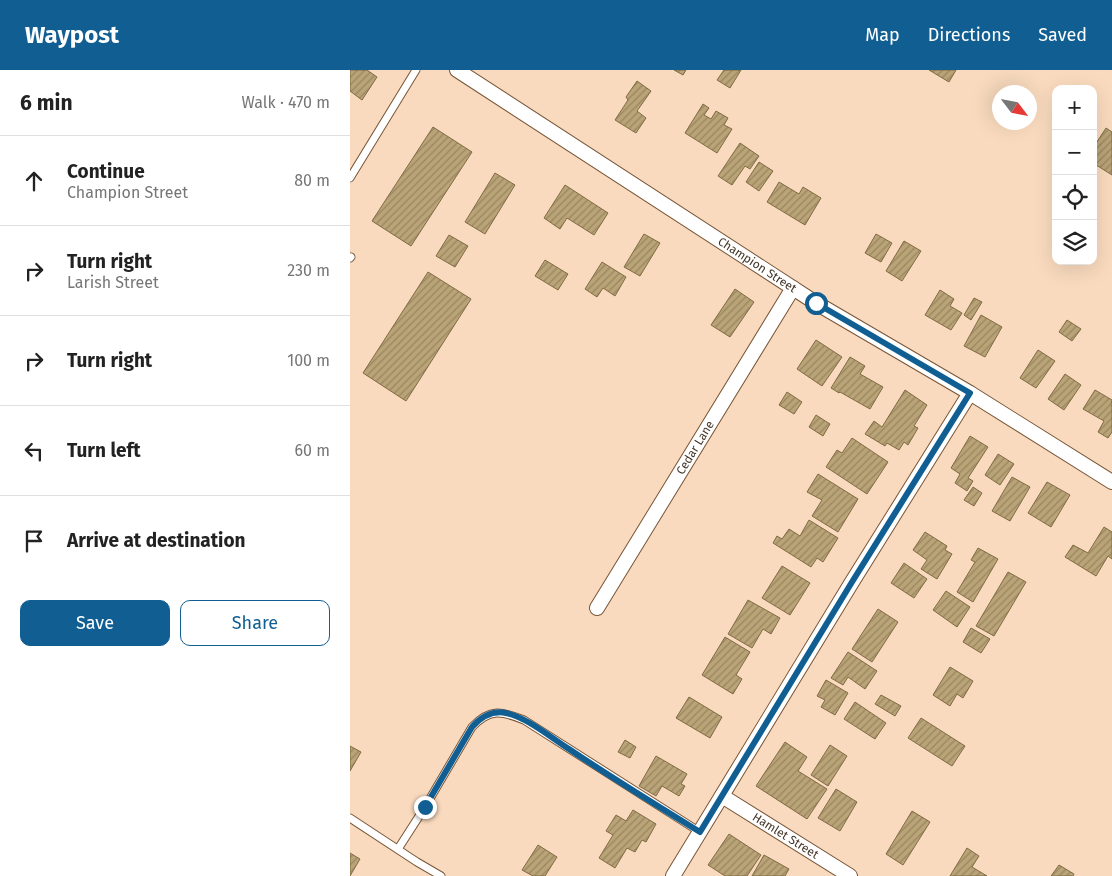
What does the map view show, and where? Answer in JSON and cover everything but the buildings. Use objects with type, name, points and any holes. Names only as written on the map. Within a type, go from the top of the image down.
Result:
[{"type":"street","name":"Champion Street","points":[[457,70],[816,303],[970,393],[1112,482]]},
{"type":"street","name":"Cedar Lane","points":[[597,608],[794,288]]},
{"type":"street","points":[[673,876],[832,614],[970,393]]},
{"type":"street","name":"Hamlet Street","points":[[722,796],[850,876]]},
{"type":"lane","points":[[350,178],[416,70]]},
{"type":"lane","points":[[398,850],[472,727],[480,719],[492,713],[506,713],[531,724],[700,832]]},
{"type":"lane","points":[[350,818],[441,876]]},
{"type":"route","points":[[425,807],[472,727],[480,719],[492,713],[506,713],[524,720],[700,832],[970,393],[816,303]]}]
